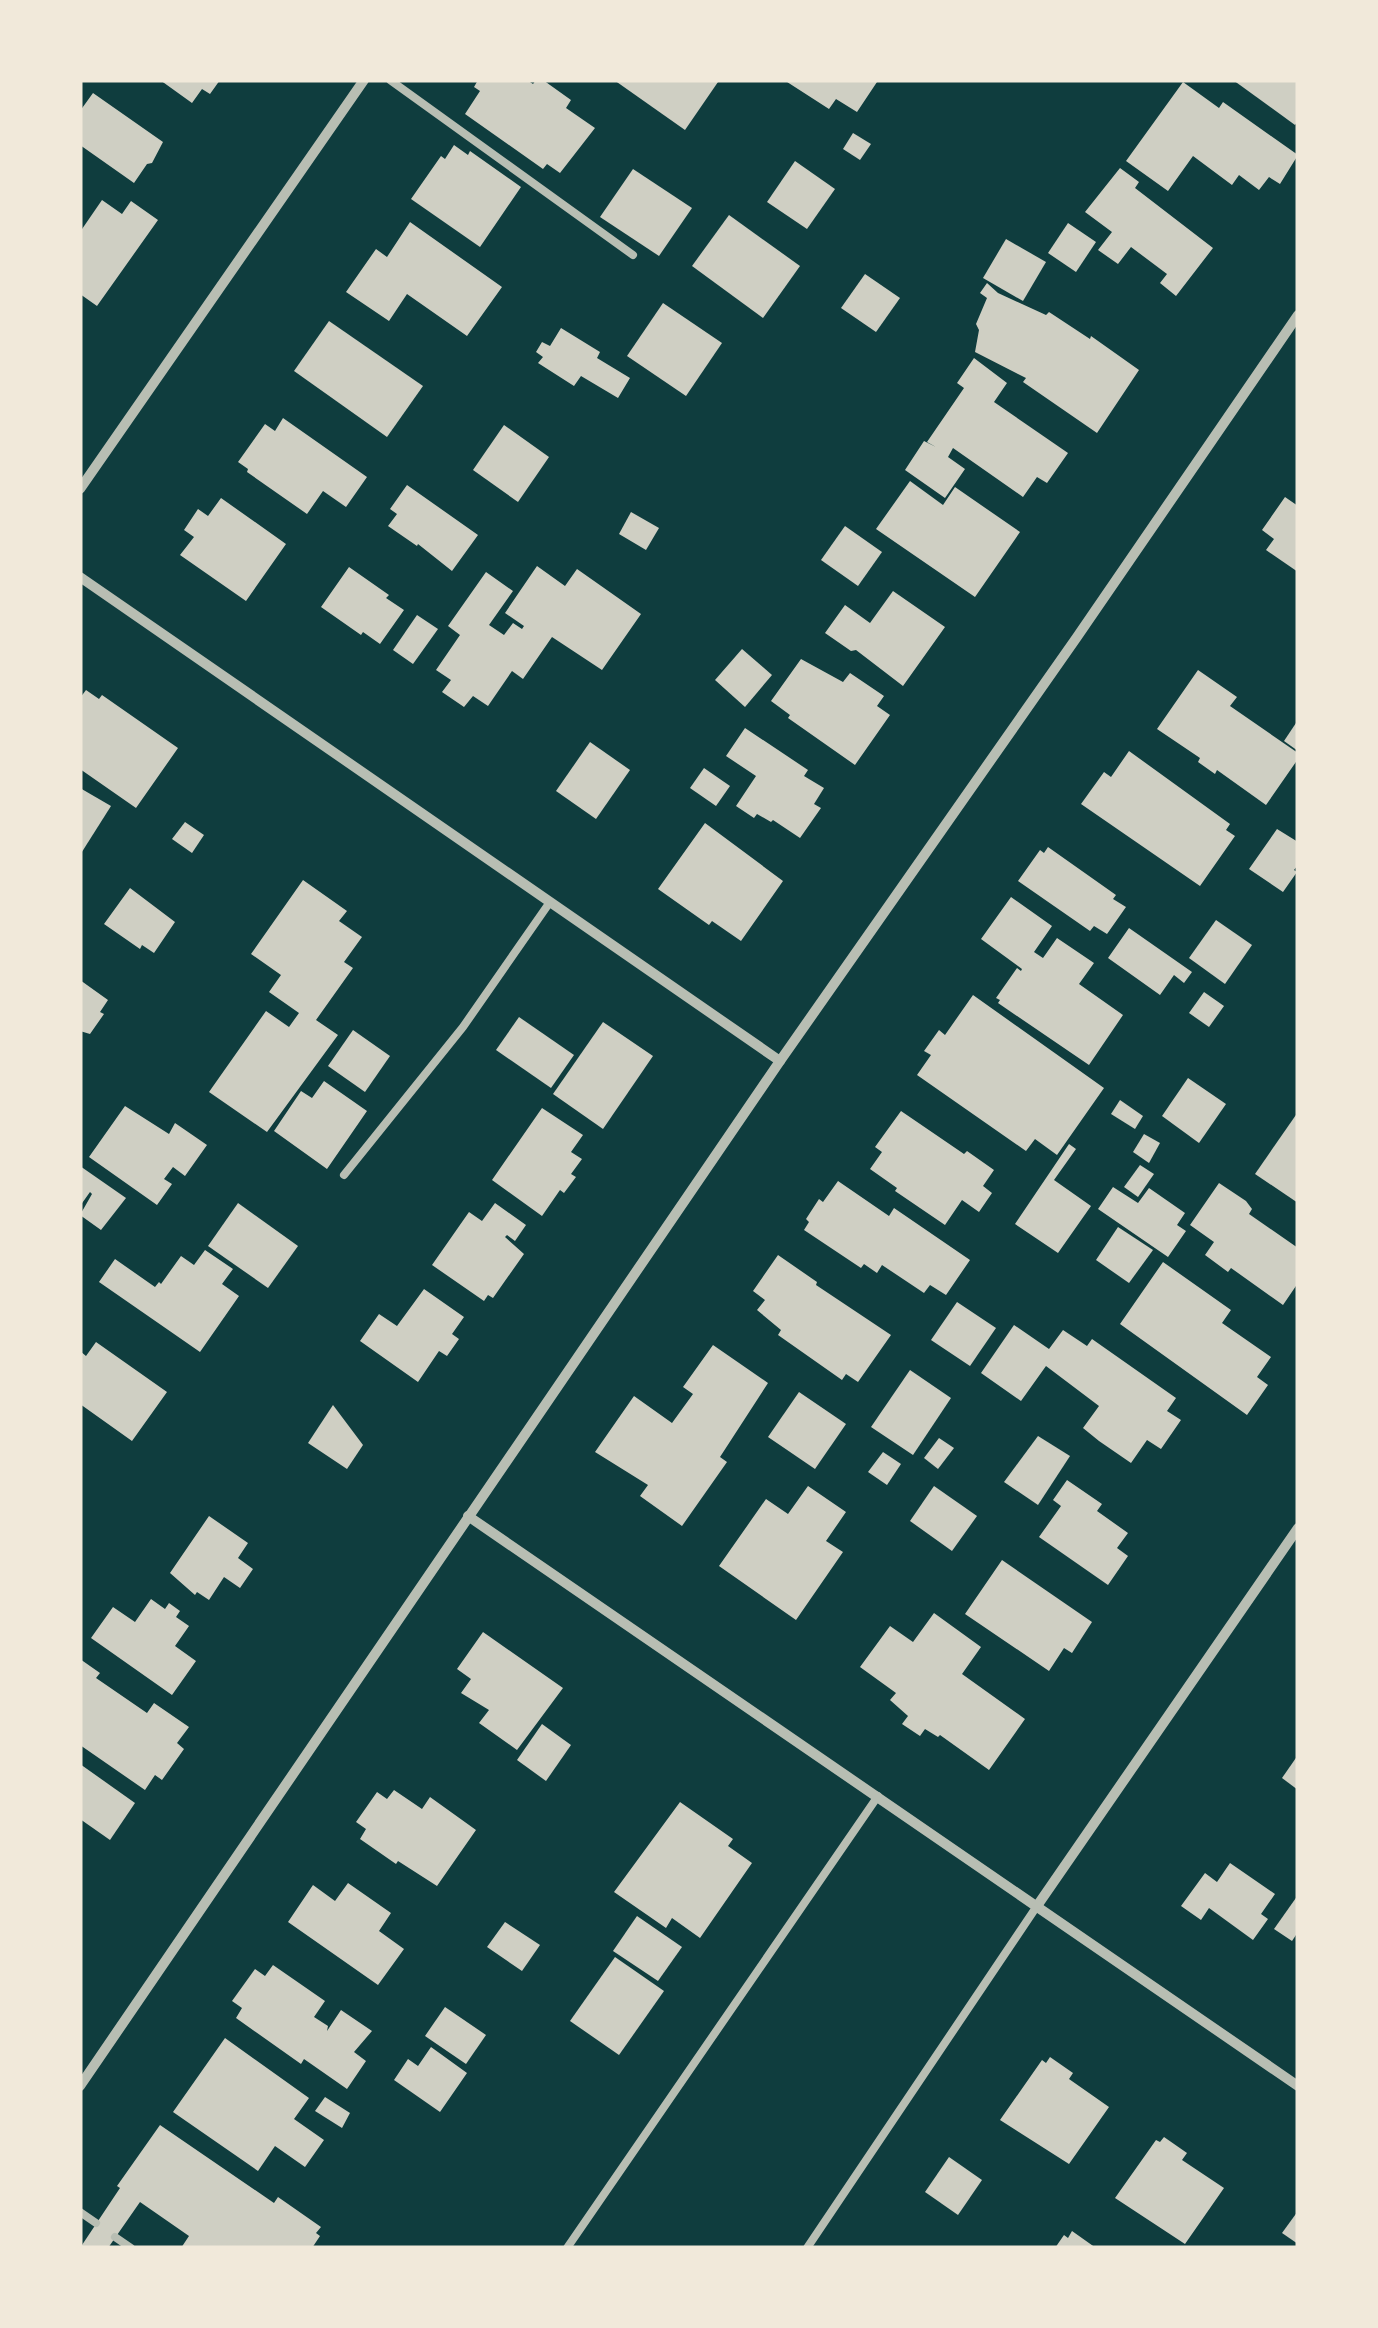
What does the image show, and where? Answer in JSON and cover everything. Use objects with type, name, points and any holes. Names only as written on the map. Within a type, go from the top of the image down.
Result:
[{"type":"street","points":[[80,489],[364,80]]},
{"type":"street","points":[[80,2086],[780,1061],[1298,315]]},
{"type":"street","points":[[80,578],[780,1061]]},
{"type":"street","points":[[468,1516],[1298,2086]]},
{"type":"street","points":[[1037,1906],[1298,1528]]},
{"type":"lane","points":[[390,80],[633,255]]},
{"type":"lane","points":[[344,1175],[463,1026],[550,902]]},
{"type":"lane","points":[[567,2248],[878,1796]]},
{"type":"lane","points":[[807,2248],[1037,1906]]},
{"type":"lane","points":[[80,2212],[96,2223]]},
{"type":"lane","points":[[116,2237],[131,2248]]},
{"type":"building","points":[[160,80],[220,80],[210,94],[202,89],[192,103]]},
{"type":"building","points":[[478,80],[527,80],[533,84],[543,80],[571,100],[566,108],[595,128],[560,173],[547,164],[543,169],[465,114],[480,91],[474,87]]},
{"type":"building","points":[[614,80],[716,80],[718,82],[685,130]]},
{"type":"building","points":[[784,80],[877,82],[857,112],[836,99],[829,109]]},
{"type":"building","points":[[1233,80],[1298,80],[1298,121],[1295,125]]},
{"type":"building","points":[[1183,82],[1219,108],[1223,102],[1298,155],[1280,184],[1269,177],[1259,190],[1239,175],[1232,185],[1193,156],[1168,191],[1126,161]]},
{"type":"building","points":[[93,93],[163,142],[152,163],[147,164],[134,183],[80,145],[80,111]]},
{"type":"building","points":[[853,133],[871,144],[860,160],[843,149]]},
{"type":"building","points":[[454,145],[468,155],[470,151],[521,187],[480,247],[411,199],[441,156],[445,159]]},
{"type":"building","points":[[795,161],[835,189],[807,229],[767,202]]},
{"type":"building","points":[[1120,168],[1139,182],[1135,188],[1213,248],[1176,296],[1160,283],[1167,274],[1131,247],[1118,264],[1098,250],[1112,232],[1085,212]]},
{"type":"building","points":[[633,169],[692,208],[659,256],[600,217]]},
{"type":"building","points":[[102,200],[122,214],[131,201],[158,220],[97,306],[80,294],[80,232]]},
{"type":"building","points":[[729,215],[800,266],[763,318],[692,266]]},
{"type":"building","points":[[410,222],[502,287],[467,336],[407,294],[389,321],[346,292],[376,249],[387,257]]},
{"type":"building","points":[[1068,223],[1096,242],[1076,272],[1048,253]]},
{"type":"building","points":[[1006,239],[1046,262],[1023,301],[983,278]]},
{"type":"building","points":[[865,274],[900,298],[876,332],[841,308]]},
{"type":"building","points":[[987,283],[998,293],[1046,315],[1049,312],[1090,339],[1091,336],[1139,370],[1097,433],[1023,382],[1026,378],[975,352],[979,330],[976,324],[987,298],[980,293]]},
{"type":"building","points":[[663,303],[722,343],[686,396],[627,356]]},
{"type":"building","points":[[329,321],[423,386],[387,437],[294,371]]},
{"type":"building","points":[[561,328],[600,352],[597,358],[630,378],[618,398],[581,376],[574,386],[538,363],[543,357],[536,352],[542,342],[550,346]]},
{"type":"building","points":[[974,358],[1007,383],[994,402],[1068,453],[1047,483],[1037,477],[1023,497],[953,448],[948,457],[965,469],[945,498],[905,470],[924,441],[936,447],[927,442],[964,388],[957,383]]},
{"type":"building","points":[[283,418],[367,477],[346,507],[323,491],[307,514],[238,462],[265,424],[275,431]]},
{"type":"building","points":[[504,425],[549,457],[518,502],[473,470]]},
{"type":"building","points":[[910,481],[943,505],[955,487],[1020,532],[975,597],[876,529]]},
{"type":"building","points":[[407,485],[478,535],[452,571],[388,526],[397,514],[390,509]]},
{"type":"building","points":[[1285,497],[1298,506],[1298,572],[1266,550],[1274,539],[1262,530]]},
{"type":"building","points":[[221,498],[286,544],[246,601],[180,555],[194,537],[184,530],[198,509],[208,516]]},
{"type":"building","points":[[631,512],[659,528],[646,550],[619,534]]},
{"type":"building","points":[[845,526],[882,552],[858,586],[821,560]]},
{"type":"building","points":[[537,566],[565,586],[577,569],[641,614],[602,670],[552,637],[523,679],[512,671],[488,706],[473,696],[464,707],[442,692],[451,680],[436,670],[460,635],[448,626],[486,572],[513,591],[489,625],[504,635],[513,623],[522,629],[524,626],[505,613]]},
{"type":"building","points":[[349,567],[404,610],[380,644],[321,607]]},
{"type":"building","points":[[893,591],[945,627],[903,686],[856,650],[851,651],[825,633],[845,605],[870,623]]},
{"type":"building","points":[[417,615],[438,629],[413,664],[393,650]]},
{"type":"building","points":[[742,649],[772,675],[745,707],[715,680]]},
{"type":"building","points":[[801,659],[843,682],[850,673],[884,696],[877,706],[890,715],[855,765],[788,718],[790,715],[771,701]]},
{"type":"building","points":[[1198,670],[1237,697],[1230,706],[1298,753],[1298,759],[1266,805],[1217,770],[1215,774],[1198,762],[1200,758],[1157,729]]},
{"type":"building","points":[[86,690],[99,699],[102,695],[178,748],[136,808],[80,769],[80,698]]},
{"type":"building","points":[[1298,720],[1298,751],[1284,741]]},
{"type":"building","points":[[745,728],[808,770],[804,776],[824,788],[814,804],[821,808],[800,838],[773,820],[757,814],[754,818],[736,806],[756,776],[726,756]]},
{"type":"building","points":[[590,742],[630,770],[596,819],[556,791]]},
{"type":"building","points":[[1129,751],[1230,824],[1226,830],[1235,836],[1200,886],[1081,804],[1104,772],[1111,777]]},
{"type":"building","points":[[704,768],[730,786],[716,806],[690,788]]},
{"type":"building","points":[[80,788],[111,806],[80,855]]},
{"type":"building","points":[[185,822],[204,835],[192,853],[172,839]]},
{"type":"building","points":[[705,823],[783,881],[741,941],[712,921],[709,925],[658,889]]},
{"type":"building","points":[[1277,829],[1298,842],[1298,865],[1294,870],[1297,872],[1283,892],[1249,869]]},
{"type":"building","points":[[1048,847],[1116,895],[1113,899],[1126,907],[1107,934],[1094,926],[1090,931],[1018,881],[1040,850],[1044,853]]},
{"type":"building","points":[[303,880],[347,911],[339,921],[362,937],[344,962],[353,968],[316,1020],[338,1035],[267,1132],[209,1092],[266,1011],[289,1027],[299,1013],[269,992],[281,975],[251,954]]},
{"type":"building","points":[[130,888],[175,922],[154,953],[142,945],[140,949],[104,924]]},
{"type":"building","points":[[1011,897],[1052,926],[1034,952],[1043,958],[1057,938],[1094,963],[1079,984],[1123,1015],[1089,1065],[998,1003],[996,998],[1017,968],[1022,969],[981,939]]},
{"type":"building","points":[[1216,920],[1252,945],[1225,984],[1189,958]]},
{"type":"building","points":[[1129,928],[1192,972],[1184,983],[1174,975],[1160,995],[1108,958]]},
{"type":"building","points":[[80,980],[108,1000],[100,1012],[104,1014],[90,1034],[80,1031]]},
{"type":"building","points":[[1204,992],[1224,1006],[1209,1027],[1189,1013]]},
{"type":"building","points":[[973,995],[1104,1088],[1057,1155],[1035,1139],[1026,1151],[917,1075],[931,1055],[924,1051],[939,1030],[945,1035]]},
{"type":"building","points":[[519,1017],[574,1055],[551,1088],[496,1050]]},
{"type":"building","points":[[603,1022],[653,1056],[603,1129],[553,1094]]},
{"type":"building","points":[[353,1030],[390,1056],[365,1092],[328,1066]]},
{"type":"building","points":[[1188,1078],[1226,1104],[1199,1143],[1162,1116]]},
{"type":"building","points":[[324,1081],[367,1111],[327,1169],[274,1131],[301,1091],[312,1098]]},
{"type":"building","points":[[1120,1100],[1143,1116],[1135,1129],[1111,1114]]},
{"type":"building","points":[[125,1106],[169,1134],[175,1123],[207,1145],[185,1176],[173,1167],[164,1179],[172,1184],[157,1205],[89,1157]]},
{"type":"building","points":[[542,1108],[583,1135],[571,1152],[582,1159],[571,1174],[576,1177],[564,1193],[560,1190],[542,1216],[492,1180]]},
{"type":"building","points":[[901,1111],[994,1170],[983,1186],[992,1193],[979,1212],[962,1200],[945,1225],[870,1169],[882,1152],[875,1147]]},
{"type":"building","points":[[1298,1112],[1298,1203],[1255,1174]]},
{"type":"building","points":[[1144,1134],[1160,1143],[1149,1163],[1133,1152]]},
{"type":"building","points":[[1069,1144],[1076,1149],[1054,1180],[1091,1206],[1058,1253],[1015,1224]]},
{"type":"building","points":[[1140,1165],[1154,1174],[1138,1197],[1124,1187]]},
{"type":"building","points":[[80,1166],[126,1198],[101,1230],[80,1215],[92,1194],[80,1206]]},
{"type":"building","points":[[838,1181],[889,1216],[894,1208],[970,1260],[946,1295],[930,1285],[924,1293],[882,1265],[877,1273],[864,1264],[861,1268],[804,1230],[819,1199],[823,1202]]},
{"type":"building","points":[[1219,1183],[1246,1201],[1252,1209],[1249,1214],[1298,1248],[1298,1283],[1283,1305],[1231,1268],[1228,1272],[1205,1255],[1214,1242],[1190,1225]]},
{"type":"building","points":[[1113,1187],[1138,1203],[1149,1188],[1185,1213],[1177,1225],[1186,1231],[1168,1257],[1098,1209]]},
{"type":"building","points":[[238,1203],[298,1246],[268,1288],[208,1246]]},
{"type":"building","points":[[495,1203],[526,1225],[515,1241],[505,1237],[524,1254],[493,1298],[488,1295],[484,1301],[432,1265],[469,1212],[482,1221]]},
{"type":"building","points":[[1118,1227],[1153,1250],[1129,1283],[1096,1260]]},
{"type":"building","points":[[205,1250],[233,1269],[222,1284],[239,1296],[200,1352],[99,1282],[115,1259],[155,1287],[181,1256],[194,1265]]},
{"type":"building","points":[[778,1255],[891,1335],[858,1382],[846,1374],[842,1380],[778,1335],[781,1330],[757,1310],[765,1300],[753,1291]]},
{"type":"building","points":[[1163,1262],[1231,1310],[1222,1323],[1271,1357],[1257,1377],[1268,1385],[1247,1415],[1120,1324]]},
{"type":"building","points":[[424,1289],[464,1317],[452,1334],[459,1339],[447,1356],[439,1351],[418,1382],[360,1341],[379,1314],[397,1326]]},
{"type":"building","points":[[957,1302],[996,1328],[970,1366],[931,1340]]},
{"type":"building","points":[[1014,1325],[1049,1349],[1063,1330],[1087,1346],[1092,1339],[1176,1398],[1167,1411],[1181,1420],[1161,1449],[1147,1440],[1131,1463],[1099,1441],[1083,1428],[1099,1406],[1046,1366],[1021,1401],[981,1373]]},
{"type":"building","points":[[96,1342],[167,1392],[132,1441],[80,1404],[80,1351],[86,1356]]},
{"type":"building","points":[[713,1345],[768,1383],[720,1457],[727,1462],[682,1526],[640,1496],[648,1485],[595,1452],[634,1396],[672,1423],[693,1394],[683,1387]]},
{"type":"building","points":[[910,1370],[951,1398],[913,1455],[871,1427]]},
{"type":"building","points":[[799,1392],[846,1424],[815,1469],[768,1437]]},
{"type":"building","points":[[333,1405],[363,1445],[347,1469],[308,1443]]},
{"type":"building","points":[[1038,1436],[1070,1456],[1038,1505],[1004,1482]]},
{"type":"building","points":[[939,1438],[954,1448],[938,1469],[924,1458]]},
{"type":"building","points":[[883,1452],[901,1464],[887,1485],[868,1472]]},
{"type":"building","points":[[1067,1480],[1102,1504],[1097,1511],[1128,1533],[1117,1548],[1128,1556],[1108,1585],[1039,1537],[1061,1506],[1053,1500]]},
{"type":"building","points":[[808,1486],[846,1512],[826,1541],[843,1552],[796,1620],[719,1566],[766,1499],[788,1514]]},
{"type":"building","points":[[934,1486],[977,1516],[952,1551],[910,1521]]},
{"type":"building","points":[[209,1516],[248,1543],[238,1558],[253,1569],[240,1588],[224,1577],[209,1600],[197,1592],[195,1595],[170,1573]]},
{"type":"building","points":[[1002,1560],[1092,1622],[1072,1653],[1064,1648],[1049,1671],[965,1614]]},
{"type":"building","points":[[151,1599],[165,1609],[169,1603],[180,1611],[176,1617],[189,1626],[175,1646],[196,1661],[172,1695],[91,1638],[113,1607],[135,1622]]},
{"type":"building","points":[[934,1613],[981,1647],[962,1674],[1025,1719],[989,1770],[940,1735],[925,1729],[920,1736],[902,1724],[908,1716],[890,1700],[896,1693],[860,1667],[890,1626],[913,1642]]},
{"type":"building","points":[[483,1632],[563,1688],[517,1750],[479,1723],[489,1710],[461,1693],[471,1679],[457,1669]]},
{"type":"building","points":[[80,1659],[100,1673],[96,1678],[147,1713],[154,1703],[189,1727],[177,1743],[184,1749],[162,1780],[155,1775],[145,1790],[80,1745]]},
{"type":"building","points":[[542,1724],[571,1745],[546,1781],[517,1760]]},
{"type":"building","points":[[1298,1755],[1298,1790],[1282,1778]]},
{"type":"building","points":[[80,1764],[135,1803],[110,1840],[80,1819]]},
{"type":"building","points":[[394,1790],[422,1809],[430,1797],[476,1830],[437,1886],[360,1839],[366,1829],[356,1822],[377,1792],[387,1799]]},
{"type":"building","points":[[680,1802],[733,1839],[728,1846],[752,1863],[700,1938],[672,1918],[666,1928],[614,1892]]},
{"type":"building","points":[[1230,1863],[1275,1894],[1261,1914],[1268,1919],[1253,1940],[1209,1908],[1201,1920],[1181,1906],[1205,1873],[1217,1882]]},
{"type":"building","points":[[348,1883],[391,1913],[379,1931],[404,1949],[378,1985],[288,1922],[313,1885],[335,1901]]},
{"type":"building","points":[[1298,1895],[1298,1932],[1292,1941],[1274,1929]]},
{"type":"building","points":[[637,1916],[682,1947],[658,1981],[613,1951]]},
{"type":"building","points":[[505,1922],[540,1945],[522,1971],[487,1947]]},
{"type":"building","points":[[615,1957],[664,1991],[619,2055],[570,2021]]},
{"type":"building","points":[[273,1965],[325,2001],[314,2017],[328,2026],[327,2031],[341,2010],[372,2031],[354,2052],[366,2061],[347,2089],[304,2059],[301,2064],[236,2018],[242,2008],[232,2001],[255,1969],[265,1976]]},
{"type":"building","points":[[445,2007],[486,2035],[466,2064],[425,2036]]},
{"type":"building","points":[[225,2038],[309,2098],[294,2119],[324,2140],[305,2167],[275,2146],[258,2171],[173,2112]]},
{"type":"building","points":[[431,2047],[467,2073],[440,2112],[394,2080],[408,2059],[418,2066]]},
{"type":"building","points":[[1050,2057],[1073,2073],[1069,2079],[1109,2107],[1069,2164],[1000,2120],[1042,2060],[1046,2063]]},
{"type":"building","points":[[325,2097],[350,2113],[342,2128],[315,2111]]},
{"type":"building","points":[[160,2125],[274,2203],[278,2197],[321,2227],[312,2248],[181,2248],[189,2236],[140,2202],[108,2248],[80,2248]]},
{"type":"building","points":[[1164,2137],[1187,2153],[1182,2160],[1224,2188],[1185,2244],[1115,2198],[1156,2140],[1160,2142]]},
{"type":"building","points":[[949,2157],[982,2180],[958,2215],[925,2192]]},
{"type":"building","points":[[1298,2211],[1298,2244],[1282,2233]]},
{"type":"building","points":[[1072,2231],[1096,2248],[1055,2248]]}]
